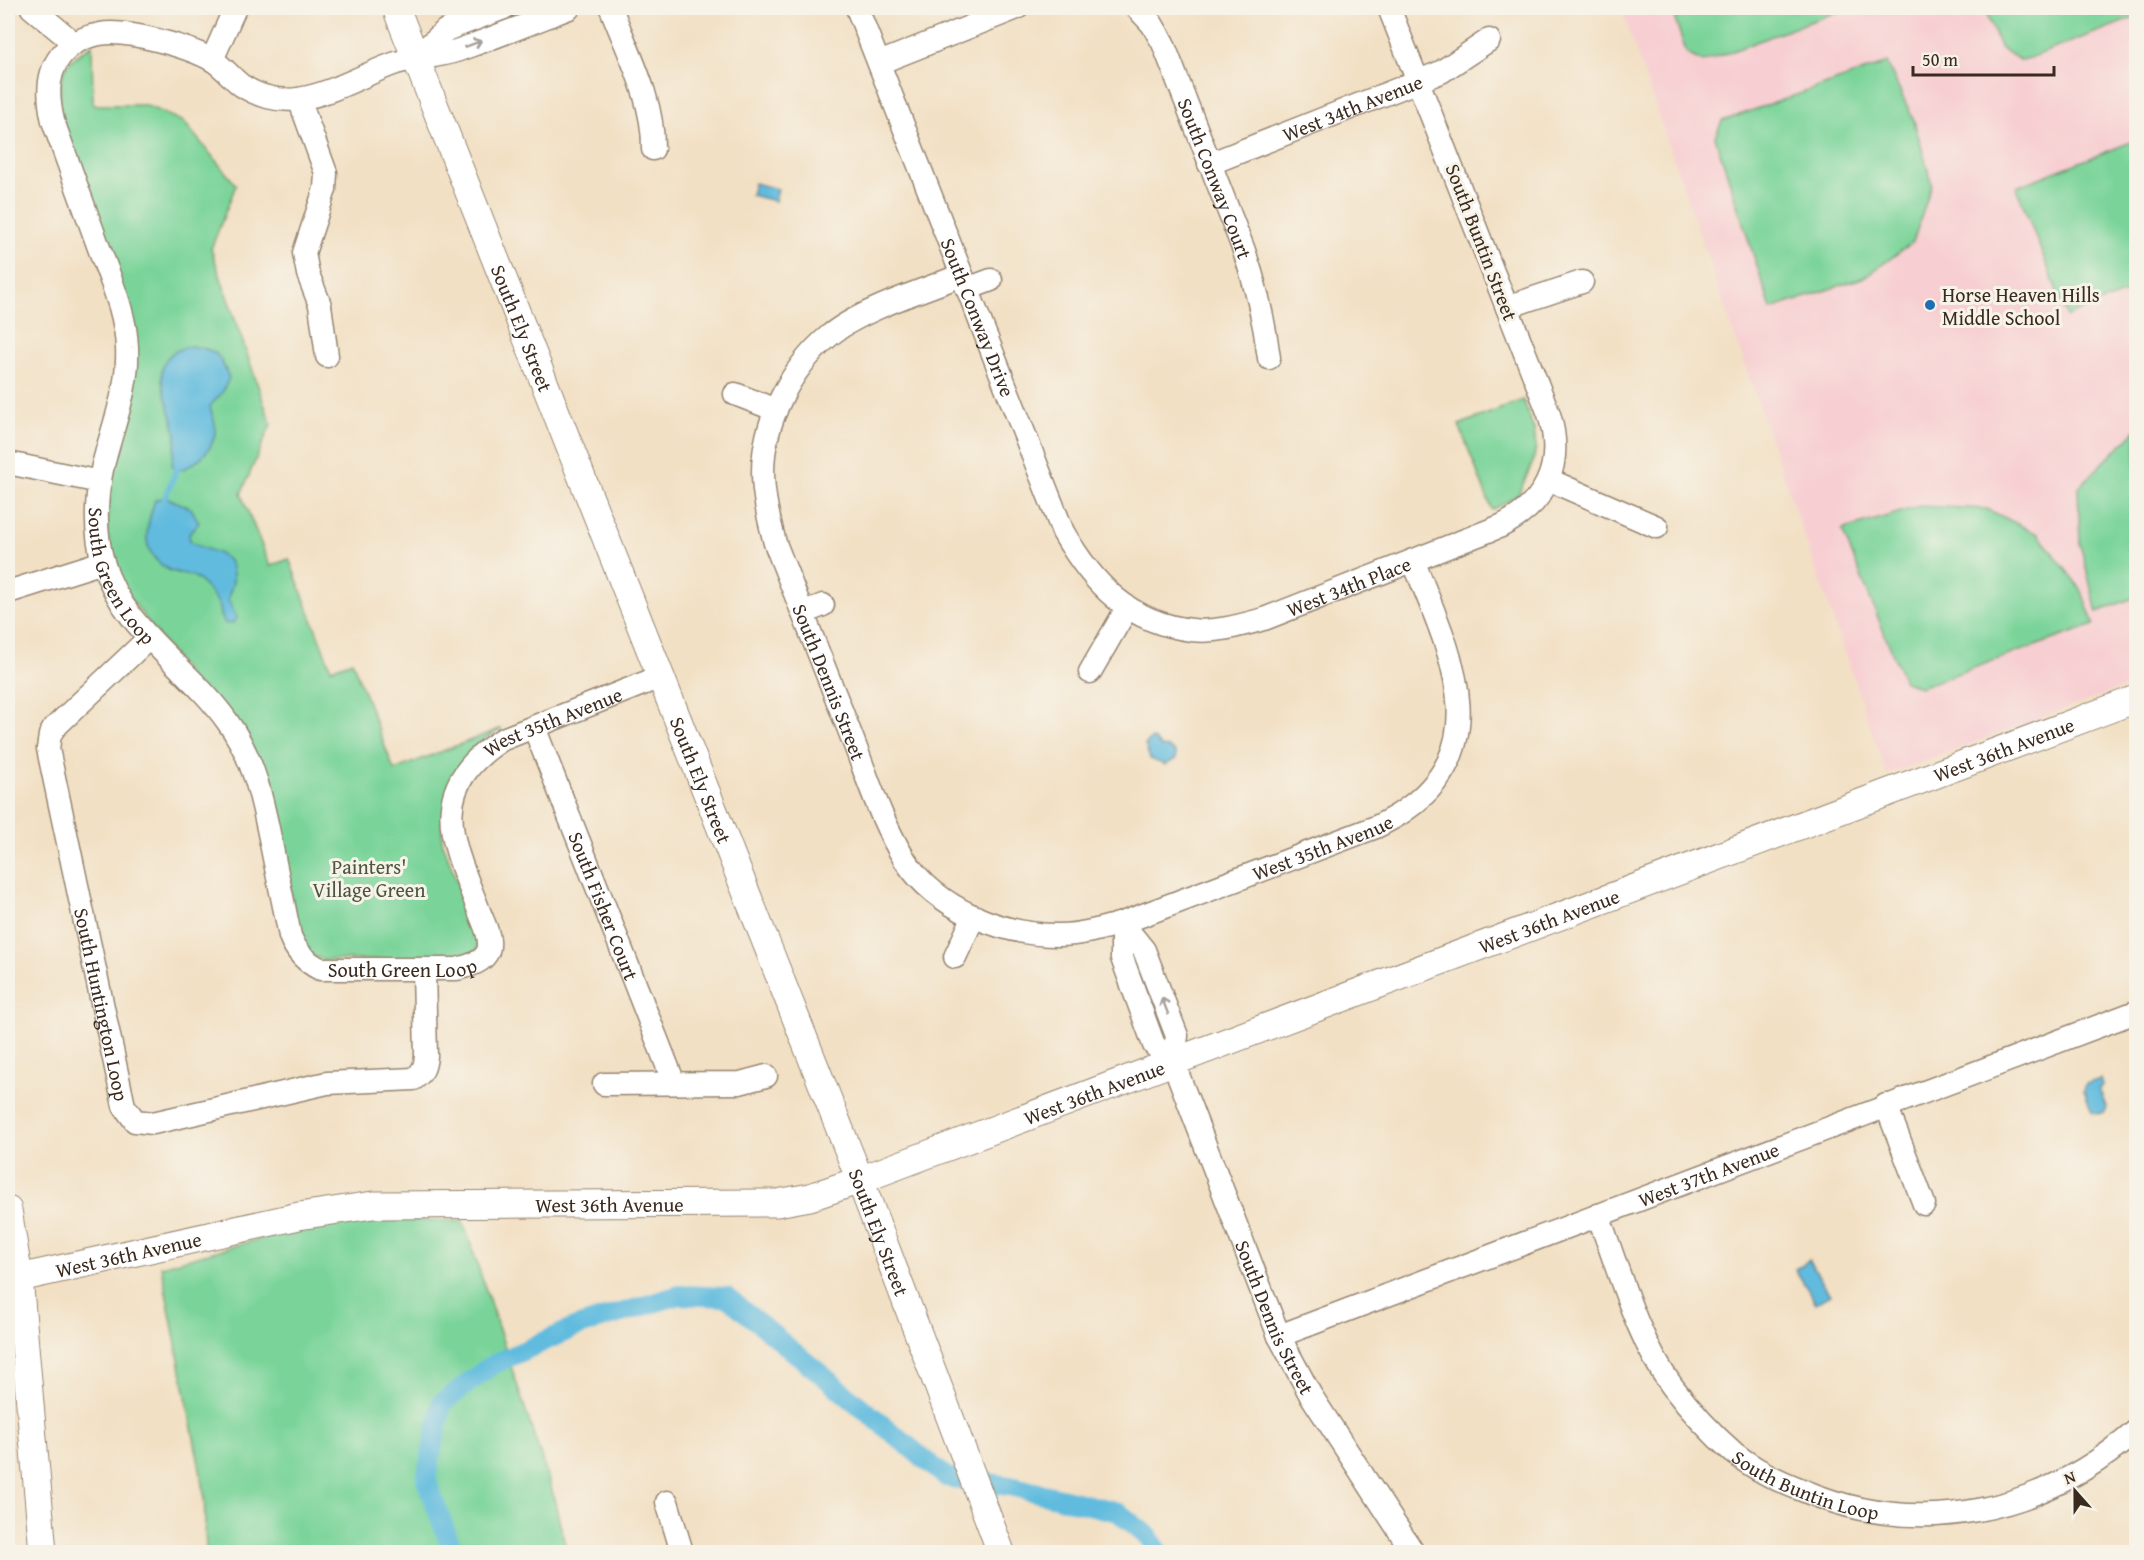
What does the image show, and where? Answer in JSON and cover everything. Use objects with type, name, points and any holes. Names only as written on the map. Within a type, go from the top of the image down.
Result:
[{"type":"street","points":[[32,8],[74,43]]},
{"type":"street","points":[[212,60],[235,8]]},
{"type":"street","name":"South Ely Street","points":[[396,8],[860,1180],[1001,1552]]},
{"type":"street","points":[[416,57],[446,30],[504,8]]},
{"type":"street","points":[[416,57],[456,51],[569,8]]},
{"type":"street","points":[[611,8],[648,105],[653,128],[653,149]]},
{"type":"street","name":"South Conway Drive","points":[[857,8],[1063,532],[1090,574],[1127,608]]},
{"type":"street","points":[[879,63],[1017,8]]},
{"type":"street","name":"South Conway Court","points":[[1137,8],[1152,24],[1162,43],[1252,271],[1264,322],[1269,358]]},
{"type":"street","name":"South Buntin Street","points":[[1389,8],[1555,432],[1555,455],[1549,480]]},
{"type":"street","name":"South Green Loop","points":[[416,57],[299,99],[273,99],[243,86],[212,60],[164,42],[120,33],[102,33],[87,36],[63,52],[55,63],[50,81],[49,100],[53,121],[120,306],[128,349],[121,404],[99,482],[98,539],[103,562],[115,592],[149,638],[227,720],[251,761],[260,787],[294,947],[310,964],[321,969],[424,970],[458,969],[481,960],[487,952],[488,933],[451,833],[451,814],[459,784]]},
{"type":"street","name":"West 34th Avenue","points":[[1209,164],[1419,82],[1441,72],[1489,40]]},
{"type":"street","points":[[299,99],[326,174],[326,189],[304,253],[308,274],[320,305],[327,356]]},
{"type":"street","points":[[735,394],[776,410],[800,367],[830,335],[879,308],[965,282],[991,280]]},
{"type":"street","points":[[1507,307],[1582,282]]},
{"type":"street","name":"South Dennis Street","points":[[776,410],[765,452],[764,489],[766,510],[775,543],[813,609],[895,841],[907,862],[932,889],[974,916]]},
{"type":"street","points":[[8,464],[99,482]]},
{"type":"street","points":[[1549,480],[1657,527]]},
{"type":"street","name":"West 34th Place","points":[[1127,608],[1169,626],[1194,631],[1239,626],[1264,619],[1501,526],[1516,518],[1535,502],[1549,480]]},
{"type":"street","name":"West 35th Avenue","points":[[974,916],[1030,934],[1061,935],[1096,930],[1122,923],[1376,827],[1404,811],[1422,797],[1438,779],[1449,760],[1457,738],[1459,706],[1457,682],[1451,659],[1413,560]]},
{"type":"street","points":[[8,592],[103,562]]},
{"type":"street","points":[[1090,672],[1127,608]]},
{"type":"street","name":"South Huntington Loop","points":[[149,638],[54,728],[48,741],[124,1106],[129,1114],[135,1121],[153,1123],[327,1083],[414,1079],[422,1074],[425,1067],[424,970]]},
{"type":"street","name":"West 35th Avenue","points":[[459,784],[466,770],[487,750],[503,739],[660,677]]},
{"type":"street","name":"West 36th Avenue","points":[[13,1280],[339,1209],[409,1204],[777,1203],[810,1197],[2136,699]]},
{"type":"street","name":"South Fisher Court","points":[[534,728],[674,1083]]},
{"type":"street","points":[[955,957],[974,916]]},
{"type":"street","name":"South Dennis Street","points":[[1122,923],[1144,950],[1176,1036],[1173,1062],[1279,1336],[1310,1394],[1413,1552]]},
{"type":"street","name":"West 37th Avenue","points":[[1279,1336],[2136,1011]]},
{"type":"street","points":[[604,1084],[740,1083],[766,1076]]},
{"type":"street","points":[[1886,1105],[1924,1204]]},
{"type":"street","points":[[8,1210],[13,1280],[43,1552]]},
{"type":"street","name":"South Buntin Loop","points":[[1598,1215],[1643,1336],[1671,1385],[1710,1430],[1734,1453],[1764,1472],[1816,1496],[1856,1508],[1891,1514],[1942,1515],[1976,1511],[2021,1500],[2069,1479],[2106,1456],[2136,1431]]},
{"type":"street","points":[[667,1502],[682,1552]]},
{"type":"shaded area","name":"Horse Heaven Hills Middle School","points":[[1621,8],[2136,8],[2136,683],[1887,775]]},
{"type":"green space","points":[[1671,8],[1847,8],[1703,62],[1687,54]]},
{"type":"green space","points":[[1984,8],[2136,8],[2136,17],[2022,61],[2001,49]]},
{"type":"green space","name":"Painters' Village Green","points":[[92,45],[93,105],[145,105],[184,122],[236,185],[211,249],[271,424],[241,494],[270,566],[289,559],[331,669],[352,661],[394,770],[502,728],[477,744],[467,756],[442,821],[442,841],[479,941],[476,951],[459,960],[325,960],[312,956],[300,938],[267,781],[122,587],[107,534],[109,483],[134,390],[58,103],[65,68],[74,57]]},
{"type":"green space","points":[[1887,63],[1914,121],[1932,184],[1913,242],[1865,277],[1771,309],[1715,137],[1722,121]]},
{"type":"green space","points":[[2136,140],[2136,289],[2067,316],[2016,187]]},
{"type":"green space","points":[[1523,400],[1534,430],[1536,447],[1533,462],[1518,495],[1492,510],[1459,425]]},
{"type":"green space","points":[[2136,430],[2136,597],[2097,612],[2080,544],[2078,488]]},
{"type":"green space","points":[[1920,506],[1987,509],[2038,534],[2081,589],[2094,625],[1920,687],[1904,681],[1842,530]]},
{"type":"green space","points":[[336,1218],[463,1221],[551,1487],[567,1552],[206,1552],[204,1490],[161,1266]]},
{"type":"water","points":[[754,183],[778,189],[775,201],[751,195]]},
{"type":"water","points":[[191,346],[216,354],[229,378],[222,393],[210,406],[215,432],[210,446],[206,453],[194,463],[181,470],[173,467],[172,464],[176,436],[162,384],[162,371],[166,360],[175,352]]},
{"type":"water","points":[[165,497],[191,508],[199,523],[189,534],[190,540],[219,553],[230,562],[233,580],[228,599],[237,618],[233,623],[226,624],[219,605],[198,580],[193,576],[169,570],[152,556],[147,530],[155,500]]},
{"type":"water","points":[[1151,739],[1161,747],[1169,748],[1176,753],[1176,759],[1165,765],[1150,759],[1145,745]]},
{"type":"water","points":[[2100,1079],[2102,1086],[2099,1088],[2106,1107],[2104,1112],[2098,1114],[2092,1112],[2084,1090],[2086,1084]]},
{"type":"water","points":[[1809,1260],[1830,1295],[1816,1303],[1795,1269]]},
{"type":"waterway","points":[[165,497],[177,469]]},
{"type":"waterway","points":[[453,1552],[426,1479],[442,1403],[492,1365],[576,1327],[679,1295],[727,1297],[946,1477],[1010,1486],[1118,1512],[1148,1536],[1159,1552]]},
{"type":"place","name":"Horse Heaven Hills Middle School","points":[[1930,305]]}]
